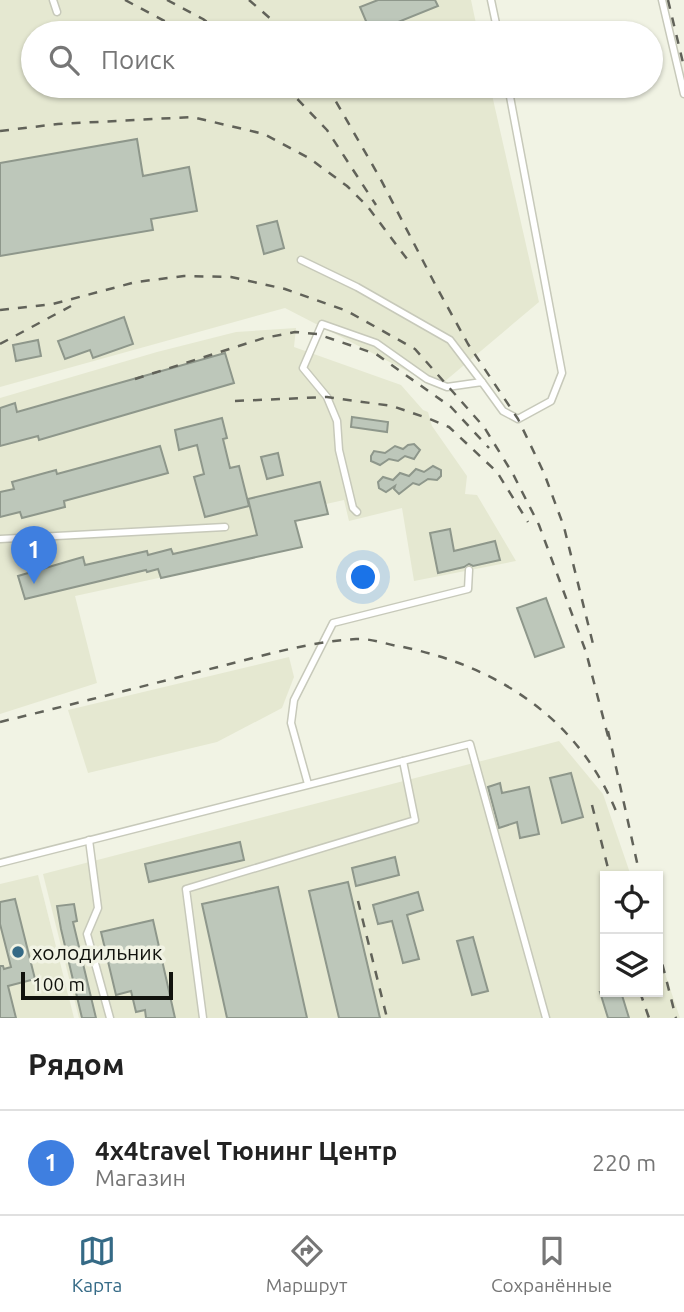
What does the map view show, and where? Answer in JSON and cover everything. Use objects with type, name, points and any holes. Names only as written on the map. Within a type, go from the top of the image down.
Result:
[{"type":"lane","points":[[53,0],[57,12]]},
{"type":"lane","points":[[491,0],[495,21]]},
{"type":"lane","points":[[662,0],[684,94]]},
{"type":"lane","points":[[301,260],[357,287],[450,340],[503,411],[518,419],[551,401],[562,373],[510,98]]},
{"type":"lane","points":[[357,512],[353,508],[339,450],[337,421],[327,397],[303,368],[322,324],[376,343],[427,379],[447,387],[482,382]]},
{"type":"lane","points":[[0,539],[225,527]]},
{"type":"lane","points":[[308,784],[291,723],[293,701],[333,623],[468,589],[469,570]]},
{"type":"lane","points":[[0,863],[470,744],[546,1018]]},
{"type":"lane","points":[[204,1018],[186,889],[415,820],[403,761]]},
{"type":"lane","points":[[89,840],[98,908],[87,934],[110,1018]]},
{"type":"shaded area","points":[[0,0],[471,0],[475,21],[21,21],[21,98],[493,98],[539,302],[438,387],[285,308],[0,387]]},
{"type":"shaded area","points":[[296,328],[294,347],[401,385],[423,410],[428,412],[432,426],[467,476],[465,494],[477,495],[516,561],[414,581],[402,508],[349,521],[344,500],[326,504],[328,514],[295,521],[302,547],[75,596],[97,683],[0,714],[0,398],[236,332]]},
{"type":"shaded area","points":[[289,657],[294,677],[282,708],[217,742],[88,773],[68,710]]},
{"type":"shaded area","points":[[559,741],[603,794],[629,871],[600,871],[600,997],[663,997],[663,968],[680,1018],[79,1018],[43,874]]},
{"type":"shaded area","points":[[38,875],[74,1018],[0,1018],[0,884]]},
{"type":"building","points":[[378,0],[435,0],[438,6],[401,21],[366,21],[360,7]]},
{"type":"building","points":[[137,139],[143,176],[189,167],[197,211],[151,219],[153,230],[0,256],[0,163]]},
{"type":"building","points":[[277,221],[284,248],[264,254],[257,226]]},
{"type":"building","points":[[124,317],[133,344],[93,358],[90,350],[65,359],[58,341]]},
{"type":"building","points":[[38,340],[41,356],[16,361],[13,345]]},
{"type":"building","points":[[225,353],[234,383],[39,440],[38,436],[0,446],[0,408],[15,403],[17,412]]},
{"type":"building","points":[[352,417],[388,422],[387,432],[351,427]]},
{"type":"building","points":[[222,418],[227,438],[223,439],[230,468],[239,466],[249,506],[205,517],[194,477],[204,474],[197,445],[179,450],[175,430]]},
{"type":"building","points":[[414,444],[420,450],[414,459],[405,456],[398,461],[389,459],[380,465],[371,461],[374,451],[385,453],[395,446],[403,449]]},
{"type":"building","points":[[160,446],[168,473],[64,501],[65,507],[22,518],[20,512],[0,517],[0,492],[14,489],[12,482],[56,470],[57,474]]},
{"type":"building","points":[[278,453],[283,475],[267,479],[261,457]]},
{"type":"building","points":[[433,466],[441,470],[441,476],[437,480],[428,479],[419,485],[413,483],[399,494],[394,489],[395,486],[386,492],[379,488],[378,482],[383,477],[393,480],[400,473],[409,476],[416,469],[424,472]]},
{"type":"building","points":[[320,482],[328,514],[295,521],[302,547],[161,578],[158,569],[146,570],[25,599],[18,576],[83,557],[85,565],[147,551],[148,555],[171,549],[173,554],[257,535],[248,499]]},
{"type":"building","points":[[450,529],[454,551],[495,541],[500,560],[473,566],[469,564],[438,573],[430,533]]},
{"type":"building","points":[[546,598],[564,647],[535,657],[517,608]]},
{"type":"building","points":[[571,773],[583,817],[562,823],[550,778]]},
{"type":"building","points":[[500,783],[502,793],[529,787],[539,834],[520,838],[517,822],[499,828],[488,787]]},
{"type":"building","points":[[240,842],[244,860],[149,882],[145,864]]},
{"type":"building","points":[[395,857],[399,875],[356,886],[352,868]]},
{"type":"building","points":[[348,882],[380,1018],[339,1018],[309,891]]},
{"type":"building","points":[[278,887],[307,1018],[227,1018],[202,904]]},
{"type":"building","points":[[418,892],[423,910],[407,915],[419,959],[403,963],[392,921],[378,924],[373,905]]},
{"type":"building","name":"холодильник","points":[[15,899],[35,979],[8,986],[16,1018],[0,1018],[0,966],[4,969],[11,967],[0,924],[0,902]]},
{"type":"building","points":[[74,904],[77,921],[73,922],[96,1018],[82,1018],[61,929],[57,906]]},
{"type":"building","points":[[153,920],[175,1018],[146,1018],[145,1010],[136,1012],[131,991],[116,995],[101,932]]},
{"type":"building","points":[[473,937],[488,991],[472,995],[457,941]]},
{"type":"building","points":[[602,997],[623,997],[629,1018],[608,1018]]},
{"type":"railway","points":[[125,0],[164,21]]},
{"type":"railway","points":[[167,0],[206,21]]},
{"type":"railway","points":[[249,0],[273,21]]},
{"type":"railway","points":[[668,0],[684,67]]},
{"type":"railway","points":[[296,98],[327,130],[376,205]]},
{"type":"railway","points":[[334,98],[380,178],[468,344],[518,419],[544,473],[564,527],[594,648]]},
{"type":"railway","points":[[0,131],[58,124],[192,117],[264,134],[309,158],[347,186],[368,207],[407,259]]},
{"type":"railway","points":[[0,310],[53,304],[136,282],[184,276],[231,277],[285,289],[347,311],[415,349],[484,427],[513,474],[539,525],[586,652],[609,740]]},
{"type":"railway","points":[[0,344],[71,306]]},
{"type":"railway","points":[[135,379],[264,338],[295,332],[317,334],[376,354],[451,407],[489,448]]},
{"type":"railway","points":[[235,401],[327,397],[392,406],[430,419],[449,427],[497,472],[528,522]]},
{"type":"railway","points":[[0,722],[280,651],[318,643],[368,640],[439,656],[472,668],[533,703],[559,726],[582,752],[602,782],[618,816]]},
{"type":"railway","points":[[608,731],[639,871]]},
{"type":"railway","points":[[592,805],[609,871]]},
{"type":"railway","points":[[358,901],[387,1018]]},
{"type":"railway","points":[[663,967],[676,1018]]},
{"type":"railway","points":[[642,997],[649,1018]]},
{"type":"place","name":"4x4travel Тюнинг Центр","points":[[34,584]]},
{"type":"place","name":"холодильник","points":[[18,952]]}]
